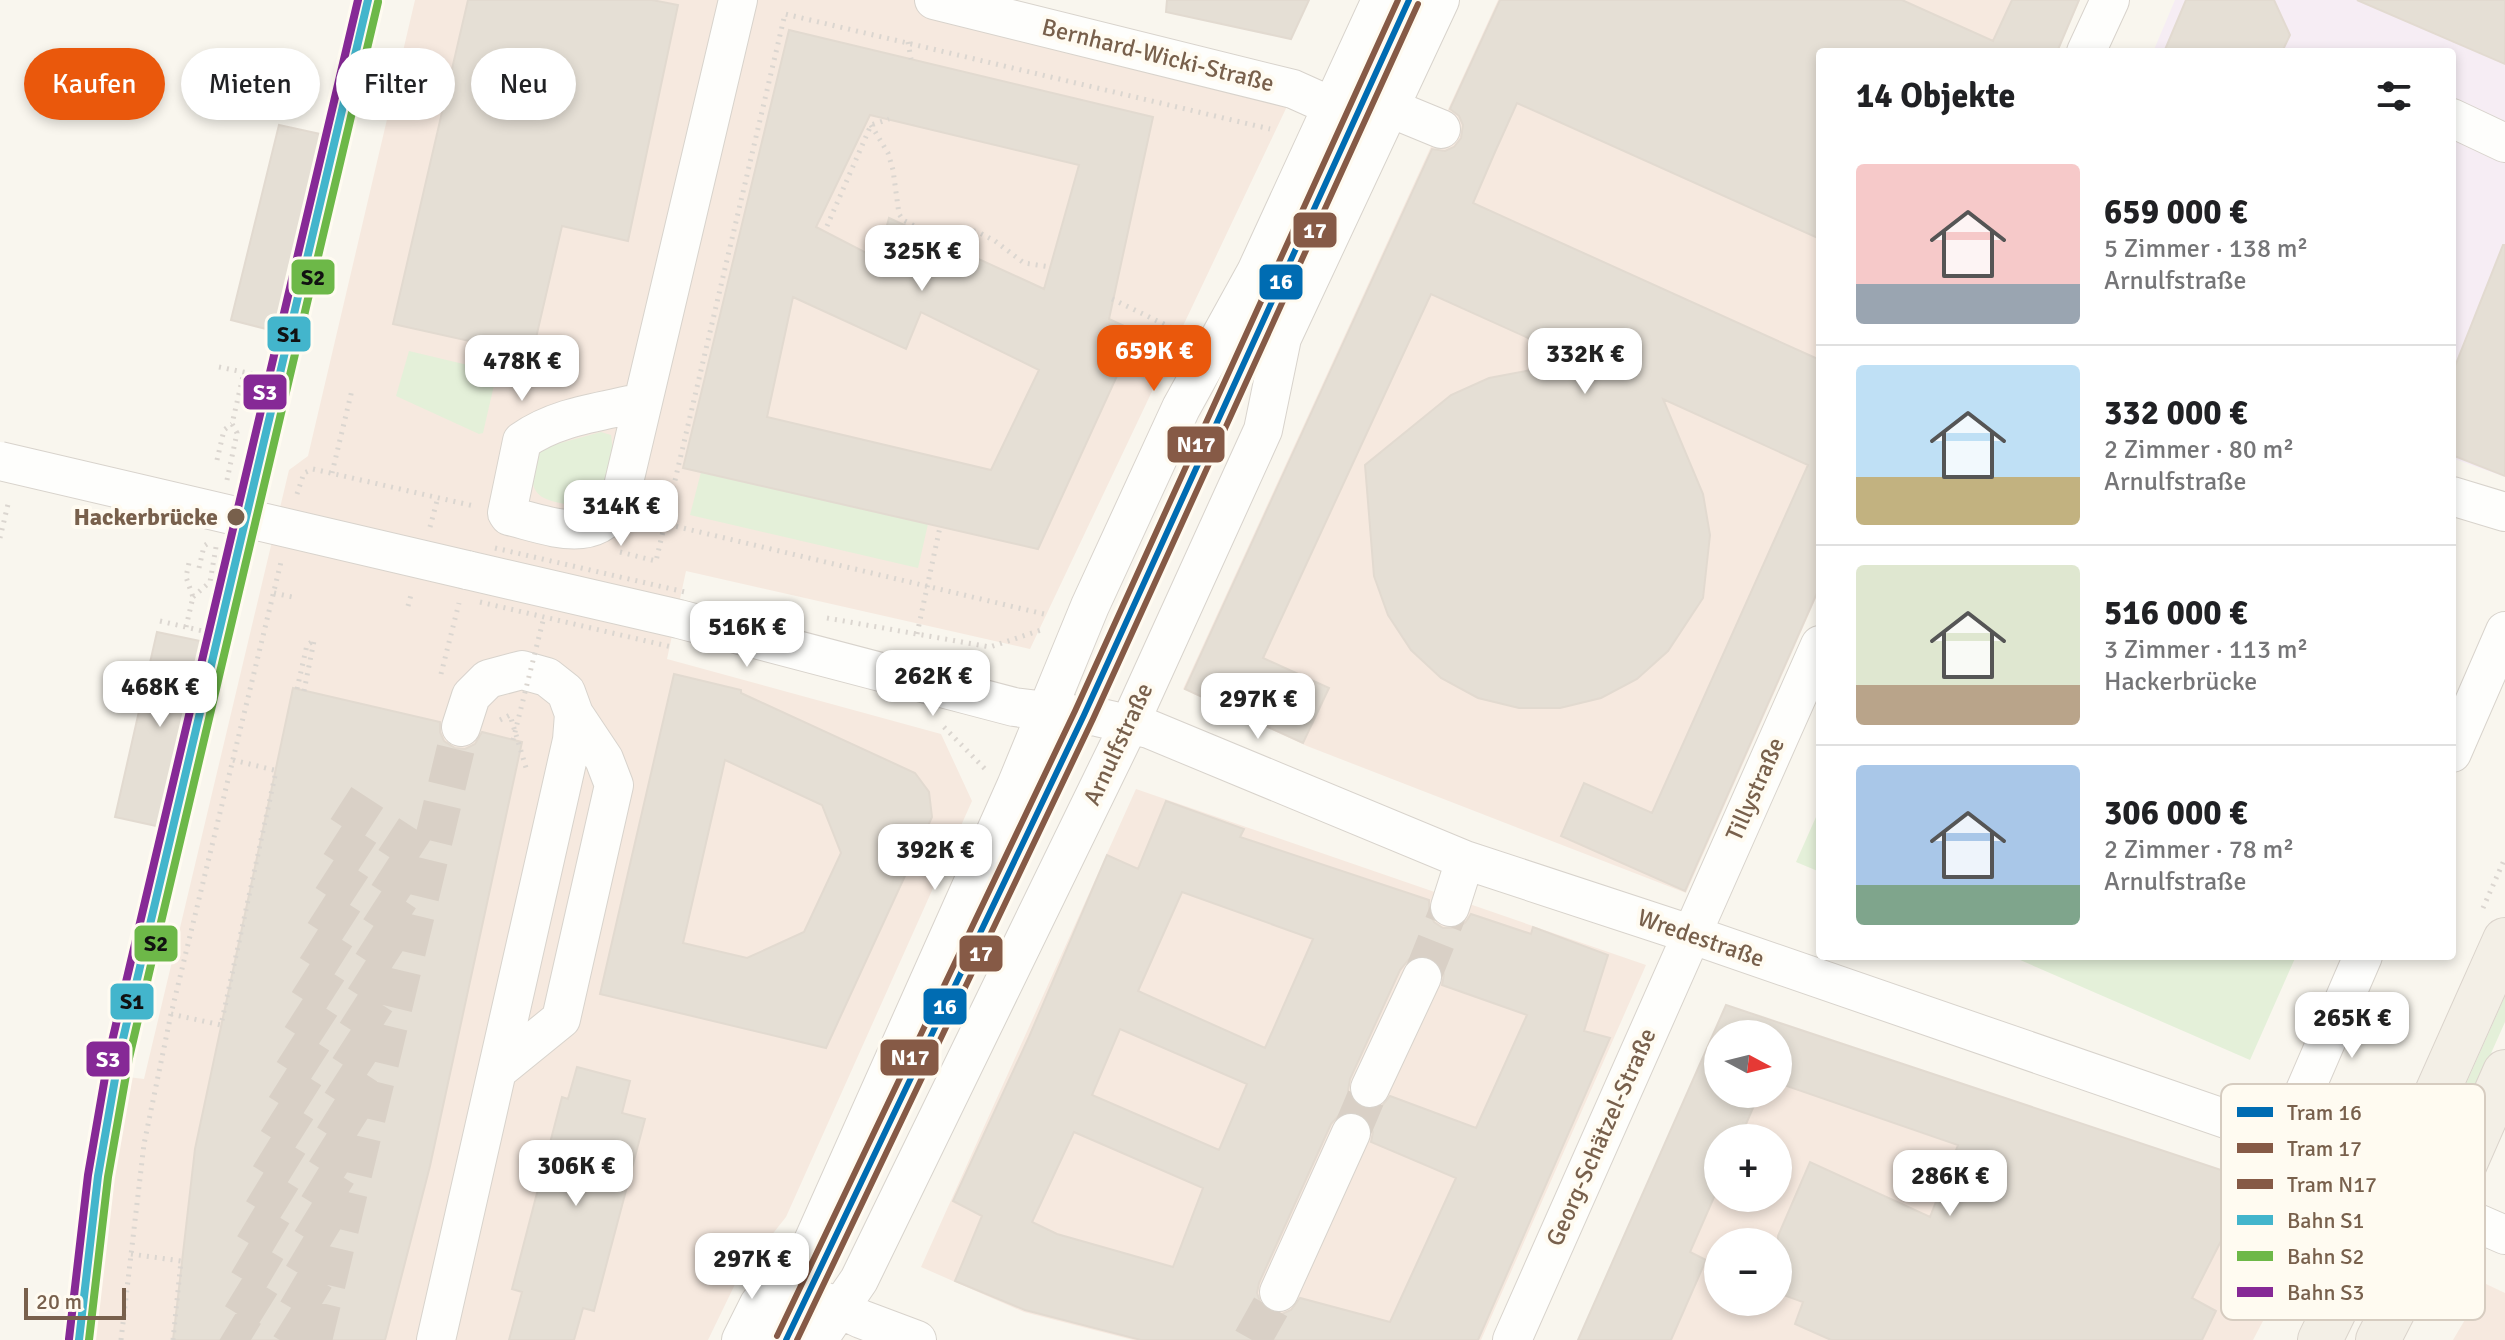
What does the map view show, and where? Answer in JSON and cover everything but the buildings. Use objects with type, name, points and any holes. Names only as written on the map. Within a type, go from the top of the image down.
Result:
[{"type":"main road","points":[[2441,1084],[2505,940]]},
{"type":"main road","points":[[2485,1118],[2505,1072]]},
{"type":"main road","points":[[2320,1340],[2330,1320]]},
{"type":"main road","points":[[2378,1340],[2388,1320]]},
{"type":"street","points":[[643,402],[566,419],[539,429],[522,441],[507,513],[509,516],[567,530],[597,528],[615,512],[643,402],[738,0]]},
{"type":"street","name":"Bernhard-Wicki-Straße","points":[[934,0],[1293,89],[1333,107]]},
{"type":"street","points":[[769,1340],[1048,711],[1090,606],[1181,408],[1256,272],[1381,0]]},
{"type":"street","name":"Arnulfstraße","points":[[818,1340],[866,1266],[1129,725],[1263,430],[1282,338],[1440,0]]},
{"type":"street","points":[[2088,48],[2110,0]]},
{"type":"street","points":[[1390,108],[1441,129]]},
{"type":"street","points":[[2456,120],[2505,143]]},
{"type":"street","points":[[0,461],[688,602],[1014,707],[1048,711]]},
{"type":"street","points":[[2456,497],[2505,512]]},
{"type":"street","points":[[2456,744],[2505,631]]},
{"type":"street","name":"Tillystraße","points":[[1690,934],[1816,654]]},
{"type":"street","points":[[461,727],[471,696],[488,679],[522,670],[547,677],[566,692],[574,714],[604,759],[614,785],[561,1019],[497,1071]]},
{"type":"street","name":"Wredestraße","points":[[1048,711],[1129,725],[1162,735],[1465,860],[1690,934],[2221,1117]]},
{"type":"street","points":[[436,1340],[572,740],[574,714]]},
{"type":"street","points":[[1450,907],[1465,860]]},
{"type":"street","name":"Georg-Schätzel-Straße","points":[[1512,1340],[1690,934]]},
{"type":"street","points":[[2308,1084],[2361,960]]},
{"type":"street","points":[[1370,1088],[1422,977]]},
{"type":"street","points":[[1279,1292],[1351,1133]]},
{"type":"street","name":"Wredestraße","points":[[2485,1226],[2505,1235]]},
{"type":"street","points":[[741,1340],[759,1304],[794,1268],[815,1236]]},
{"type":"street","points":[[792,1286],[839,1309],[917,1340]]},
{"type":"path","points":[[785,14],[1270,129]]},
{"type":"path","points":[[908,42],[911,59]]},
{"type":"path","points":[[827,226],[871,125],[889,119]]},
{"type":"path","points":[[871,125],[888,153],[899,214],[903,220],[920,229],[943,235],[976,231],[1024,263],[1050,267]]},
{"type":"path","points":[[1112,299],[1172,328]]},
{"type":"path","points":[[219,367],[267,377]]},
{"type":"path","points":[[217,460],[224,430],[232,424],[244,372]]},
{"type":"path","points":[[332,473],[352,390]]},
{"type":"path","points":[[225,485],[237,433],[232,424]]},
{"type":"path","points":[[294,508],[300,482],[306,471],[313,469],[507,513]]},
{"type":"path","points":[[0,538],[9,502]]},
{"type":"path","points":[[615,512],[1049,615]]},
{"type":"path","points":[[917,634],[940,527]]},
{"type":"path","points":[[199,568],[204,546]]},
{"type":"path","points":[[121,1340],[144,1144],[171,1014],[284,548]]},
{"type":"path","points":[[186,627],[193,597],[186,577],[190,558]]},
{"type":"path","points":[[193,597],[210,582],[214,564]]},
{"type":"path","points":[[274,593],[297,598]]},
{"type":"path","points":[[437,689],[460,598]]},
{"type":"path","points":[[513,740],[544,617]]},
{"type":"path","points":[[824,617],[990,647],[1045,628]]},
{"type":"path","points":[[160,621],[207,632]]},
{"type":"path","points":[[297,689],[307,645],[315,640],[304,691]]},
{"type":"path","points":[[510,715],[527,770]]},
{"type":"path","points":[[171,1014],[221,1025],[277,771],[233,760]]},
{"type":"path","points":[[131,1254],[181,1261],[173,1340]]},
{"type":"shaded area","points":[[415,0],[928,0],[1290,100],[1030,649],[686,571],[667,659],[941,734],[972,801],[786,1217],[739,1276],[708,1340],[91,1340],[105,1215],[128,1077],[144,1079],[289,470],[308,456],[387,120],[455,120],[455,48],[404,48]]},
{"type":"shaded area","points":[[1498,0],[2080,0],[2059,48],[1816,48],[1816,598],[1686,893],[1307,746],[1183,689]]},
{"type":"shaded area","points":[[2175,0],[2505,0],[2505,477],[2456,459],[2456,48],[2155,48]]},
{"type":"shaded area","points":[[1136,789],[1646,965],[1481,1340],[1133,1340],[1024,1312],[921,1267]]},
{"type":"shaded area","points":[[1726,1005],[1771,1020],[1719,1020]]},
{"type":"shaded area","points":[[1792,1027],[2221,1170],[2221,1320],[2264,1320],[2253,1340],[1578,1340],[1704,1055],[1704,1108],[1792,1108]]},
{"type":"shaded area","points":[[2485,1286],[2505,1293],[2505,1340],[2453,1340],[2465,1320],[2485,1320]]},
{"type":"green space","points":[[409,351],[497,372],[483,433],[479,434],[396,396]]},
{"type":"green space","points":[[601,432],[611,435],[612,454],[609,475],[596,502],[589,508],[542,497],[532,480],[542,448]]},
{"type":"green space","points":[[701,472],[928,524],[918,568],[690,515]]},
{"type":"green space","points":[[1816,817],[1816,870],[1796,862]]},
{"type":"green space","points":[[2020,960],[2294,960],[2250,1060]]},
{"type":"green space","points":[[2505,996],[2505,1022],[2477,1084],[2466,1084]]},
{"type":"tunnel","points":[[313,1340],[461,727]]},
{"type":"tunnel","points":[[341,803],[430,861]]},
{"type":"tunnel","points":[[334,838],[422,895]]},
{"type":"tunnel","points":[[326,872],[413,929]]},
{"type":"tunnel","points":[[318,907],[405,963]]},
{"type":"tunnel","points":[[1422,977],[1450,907]]},
{"type":"tunnel","points":[[310,942],[397,997]]},
{"type":"tunnel","points":[[302,976],[388,1031]]},
{"type":"tunnel","points":[[295,1011],[380,1066]]},
{"type":"tunnel","points":[[287,1046],[371,1100]]},
{"type":"tunnel","points":[[279,1081],[363,1134]]},
{"type":"tunnel","points":[[1351,1133],[1370,1088]]},
{"type":"tunnel","points":[[271,1115],[355,1168]]},
{"type":"tunnel","points":[[263,1150],[347,1202]]},
{"type":"tunnel","points":[[256,1185],[339,1236]]},
{"type":"tunnel","points":[[247,1220],[330,1270]]},
{"type":"tunnel","points":[[241,1256],[322,1304]]},
{"type":"tunnel","points":[[235,1290],[314,1339]]},
{"type":"tunnel","points":[[1252,1340],[1279,1292]]},
{"type":"tunnel","points":[[228,1326],[251,1340]]},
{"type":"tram line","name":"N17","points":[[777,1336],[1075,711],[1398,0]]},
{"type":"tram line","name":"16","points":[[786,1340],[1084,715],[1409,0]]},
{"type":"tram line","name":"17","points":[[797,1340],[1093,719],[1418,4]]},
{"type":"rail line","name":"S3","points":[[69,1339],[88,1175],[109,1054],[358,0]]},
{"type":"rail line","name":"S1","points":[[79,1340],[98,1176],[119,1056],[368,0]]},
{"type":"rail line","name":"S2","points":[[89,1340],[108,1177],[129,1058],[378,2]]},
{"type":"place","name":"Hackerbrücke","points":[[236,517]]}]
